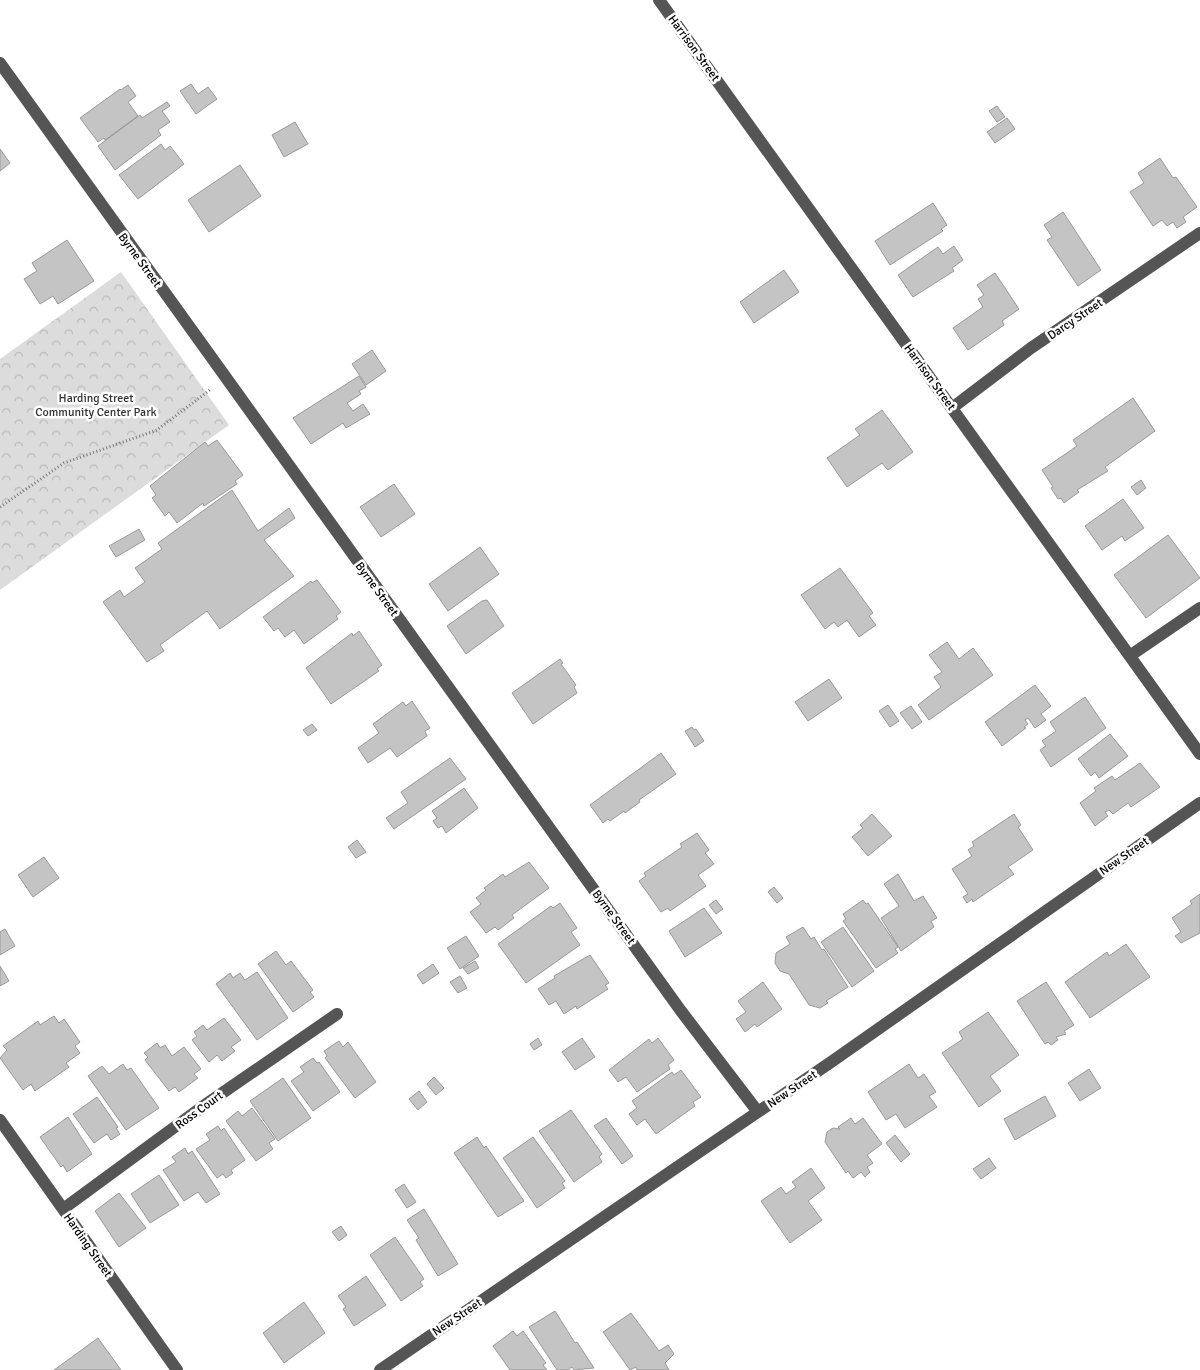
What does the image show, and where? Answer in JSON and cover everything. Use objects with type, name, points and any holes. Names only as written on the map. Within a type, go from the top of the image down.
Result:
[{"type":"street","name":"Harrison Street","points":[[659,0],[1131,655],[1200,754]]},
{"type":"street","name":"Byrne Street","points":[[0,63],[225,379],[681,1011],[758,1112]]},
{"type":"street","name":"Darcy Street","points":[[952,408],[1031,348],[1200,233]]},
{"type":"street","points":[[1131,655],[1200,608]]},
{"type":"street","name":"New Street","points":[[380,1370],[758,1112],[1200,803]]},
{"type":"street","name":"Ross Court","points":[[63,1209],[202,1107],[337,1014]]},
{"type":"street","name":"Harding Street","points":[[0,1120],[177,1370]]},
{"type":"path","points":[[0,507],[64,463],[156,430],[225,379]]},
{"type":"green space","name":"Harding Street Community Center Park","points":[[121,272],[229,425],[0,590],[0,359]]},
{"type":"building","points":[[191,84],[198,94],[208,87],[217,99],[196,114],[180,91]]},
{"type":"building","points":[[128,85],[136,96],[128,102],[138,116],[105,140],[104,138],[98,142],[80,118]]},
{"type":"building","points":[[167,102],[170,106],[162,111],[170,122],[158,130],[161,135],[115,170],[98,146],[140,115],[142,118]]},
{"type":"building","points":[[997,106],[1005,117],[997,122],[989,111]]},
{"type":"building","points":[[1007,118],[1015,129],[995,143],[987,132]]},
{"type":"building","points":[[295,122],[308,144],[284,157],[272,135]]},
{"type":"building","points":[[161,144],[165,150],[170,146],[184,164],[138,199],[119,175]]},
{"type":"building","points":[[0,149],[10,163],[0,171]]},
{"type":"building","points":[[1160,158],[1173,178],[1176,177],[1197,207],[1183,217],[1186,222],[1177,228],[1173,222],[1167,226],[1162,220],[1153,226],[1130,192],[1144,183],[1138,173]]},
{"type":"building","points":[[240,165],[261,196],[209,232],[188,200]]},
{"type":"building","points":[[933,203],[947,225],[941,229],[943,231],[890,265],[875,241]]},
{"type":"building","points":[[1063,212],[1101,270],[1078,286],[1047,240],[1052,237],[1044,225]]},
{"type":"building","points":[[67,240],[94,281],[58,304],[53,296],[40,304],[24,279],[37,271],[32,263]]},
{"type":"building","points":[[954,246],[963,260],[952,268],[954,271],[913,297],[898,275],[938,247],[943,254]]},
{"type":"building","points":[[784,270],[799,292],[754,323],[740,302]]},
{"type":"building","points":[[995,273],[1019,309],[1002,321],[1004,325],[968,350],[953,328],[983,307],[978,299],[984,295],[977,285]]},
{"type":"building","points":[[372,350],[386,371],[366,385],[352,364]]},
{"type":"building","points":[[359,376],[366,387],[359,391],[361,394],[347,403],[353,411],[363,404],[370,414],[346,428],[343,423],[311,444],[293,418]]},
{"type":"building","points":[[1133,398],[1155,431],[1105,467],[1108,471],[1077,490],[1079,492],[1064,503],[1061,498],[1058,499],[1042,470],[1077,446],[1073,440]]},
{"type":"building","points":[[882,410],[913,452],[888,470],[882,463],[847,487],[827,458],[860,435],[855,429]]},
{"type":"building","points":[[217,440],[243,475],[235,481],[237,484],[204,506],[203,503],[177,523],[169,512],[165,516],[152,498],[156,495],[150,486],[205,442],[208,446]]},
{"type":"building","points":[[1141,480],[1146,488],[1137,495],[1131,487]]},
{"type":"building","points":[[394,484],[415,514],[381,537],[360,507]]},
{"type":"building","points":[[232,490],[258,531],[289,508],[295,518],[264,540],[294,576],[220,629],[207,611],[160,645],[164,651],[147,662],[103,602],[120,590],[124,597],[145,582],[135,568],[162,549],[158,543]]},
{"type":"building","points":[[1123,499],[1144,528],[1125,541],[1122,536],[1102,550],[1085,526]]},
{"type":"building","points":[[139,529],[145,540],[116,557],[109,546]]},
{"type":"building","points":[[1168,535],[1200,578],[1146,618],[1114,575]]},
{"type":"building","points":[[480,547],[499,574],[448,611],[429,584]]},
{"type":"building","points":[[840,568],[873,613],[869,616],[876,625],[859,637],[847,620],[838,627],[834,622],[825,629],[801,595]]},
{"type":"building","points":[[317,580],[341,612],[336,616],[338,619],[304,644],[294,630],[285,637],[278,628],[274,631],[263,617],[311,581],[312,583]]},
{"type":"building","points":[[487,600],[504,626],[466,654],[447,626],[482,601]]},
{"type":"building","points":[[359,631],[382,665],[377,669],[379,671],[331,704],[306,668],[352,633],[353,636]]},
{"type":"building","points":[[947,642],[959,659],[973,648],[993,675],[929,720],[918,705],[941,687],[934,677],[942,672],[929,655]]},
{"type":"building","points":[[560,659],[563,663],[561,664],[576,685],[574,687],[577,693],[533,724],[512,693]]},
{"type":"building","points":[[829,679],[842,698],[808,721],[795,702]]},
{"type":"building","points":[[1035,685],[1051,706],[1041,714],[1046,720],[1035,728],[1028,718],[1025,720],[1028,724],[1024,727],[1026,728],[1002,746],[985,722]]},
{"type":"building","points":[[1085,697],[1106,728],[1051,767],[1040,750],[1046,746],[1042,741],[1056,731],[1050,722]]},
{"type":"building","points":[[412,701],[430,728],[425,731],[427,736],[397,757],[390,748],[368,763],[358,748],[379,733],[373,724],[403,702],[406,706]]},
{"type":"building","points":[[888,705],[899,721],[890,727],[879,711]]},
{"type":"building","points":[[911,706],[922,722],[912,729],[900,713]]},
{"type":"building","points":[[312,724],[317,730],[308,736],[303,730]]},
{"type":"building","points":[[692,727],[694,730],[696,729],[704,741],[695,747],[685,731]]},
{"type":"building","points":[[1110,734],[1128,756],[1099,778],[1095,772],[1091,776],[1078,759]]},
{"type":"building","points":[[661,753],[676,774],[639,800],[640,802],[625,813],[624,811],[610,821],[608,819],[603,823],[590,805]]},
{"type":"building","points":[[450,758],[466,779],[394,829],[386,818],[408,803],[401,792]]},
{"type":"building","points":[[1140,763],[1160,787],[1131,807],[1128,803],[1113,814],[1109,810],[1105,812],[1108,816],[1095,826],[1080,803],[1096,791],[1094,788],[1112,776],[1115,780]]},
{"type":"building","points":[[464,788],[478,808],[446,833],[442,826],[438,828],[433,821],[437,818],[432,811]]},
{"type":"building","points":[[872,814],[892,836],[868,856],[852,837],[863,828],[860,825]]},
{"type":"building","points":[[1014,814],[1021,825],[1018,827],[1033,850],[1008,867],[1014,874],[973,902],[972,899],[967,903],[963,897],[968,894],[952,869],[972,856],[968,850],[974,846],[972,842]]},
{"type":"building","points":[[697,833],[709,850],[705,853],[714,864],[698,875],[706,886],[670,911],[668,908],[661,912],[639,881],[646,876],[644,873],[682,847],[680,844]]},
{"type":"building","points":[[357,840],[366,852],[356,858],[348,847]]},
{"type":"building","points":[[44,857],[59,878],[33,897],[18,875]]},
{"type":"building","points":[[529,862],[549,888],[512,915],[514,918],[498,930],[495,927],[486,933],[470,912],[481,904],[476,898],[486,890],[484,888],[503,874],[505,877]]},
{"type":"building","points":[[898,874],[914,901],[923,896],[937,918],[931,921],[934,927],[901,951],[881,918],[899,906],[884,884]]},
{"type":"building","points":[[774,887],[783,898],[777,903],[768,892]]},
{"type":"building","points":[[1200,894],[1200,933],[1181,943],[1175,936],[1181,932],[1172,918],[1192,904],[1190,901]]},
{"type":"building","points":[[716,900],[723,909],[716,914],[709,905]]},
{"type":"building","points":[[863,900],[866,904],[868,903],[898,947],[895,949],[898,953],[876,968],[843,921],[846,919],[843,914]]},
{"type":"building","points":[[560,903],[577,928],[571,932],[580,945],[526,983],[498,944],[551,906],[553,908]]},
{"type":"building","points":[[704,908],[722,933],[685,957],[669,931]]},
{"type":"building","points":[[803,927],[811,939],[814,937],[822,950],[824,949],[848,987],[826,1001],[828,1003],[820,1008],[809,1005],[789,974],[780,971],[775,963],[776,953],[790,944],[786,937]]},
{"type":"building","points":[[843,927],[874,971],[852,987],[821,942]]},
{"type":"building","points":[[5,929],[15,946],[0,955],[0,932]]},
{"type":"building","points":[[466,936],[479,956],[460,969],[447,948]]},
{"type":"building","points":[[1126,944],[1150,977],[1090,1018],[1065,982],[1107,952],[1109,956]]},
{"type":"building","points":[[276,951],[286,965],[291,961],[313,990],[310,992],[314,997],[293,1012],[258,964]]},
{"type":"building","points":[[590,955],[609,983],[605,985],[608,989],[577,1009],[576,1006],[564,1014],[556,1001],[549,1005],[538,989],[555,978],[554,976]]},
{"type":"building","points":[[475,961],[479,968],[468,974],[463,968]]},
{"type":"building","points":[[433,964],[439,973],[423,984],[417,975]]},
{"type":"building","points":[[0,966],[9,981],[0,986]]},
{"type":"building","points":[[257,972],[288,1018],[257,1040],[216,984],[230,973],[233,978],[240,973],[245,980]]},
{"type":"building","points":[[460,976],[467,988],[458,993],[450,982]]},
{"type":"building","points":[[763,982],[782,1009],[757,1027],[755,1024],[745,1032],[736,1019],[746,1012],[738,1001]]},
{"type":"building","points":[[1046,982],[1074,1025],[1064,1031],[1066,1034],[1056,1037],[1058,1040],[1051,1045],[1048,1042],[1045,1044],[1017,1001]]},
{"type":"building","points":[[988,1012],[1019,1055],[990,1076],[1001,1091],[979,1107],[942,1053],[963,1039],[959,1032]]},
{"type":"building","points":[[54,1016],[59,1023],[64,1019],[80,1042],[75,1046],[80,1053],[66,1063],[69,1067],[35,1091],[31,1084],[23,1090],[0,1058],[7,1050],[3,1046],[38,1021],[40,1025]]},
{"type":"building","points":[[224,1018],[241,1040],[231,1047],[235,1051],[222,1061],[217,1055],[209,1062],[192,1040],[197,1036],[194,1032],[203,1025],[207,1030]]},
{"type":"building","points":[[538,1038],[542,1045],[534,1050],[530,1044]]},
{"type":"building","points":[[582,1038],[595,1057],[575,1070],[562,1052]]},
{"type":"building","points":[[658,1038],[674,1060],[668,1065],[670,1069],[637,1092],[626,1077],[618,1082],[609,1070],[649,1039],[652,1043]]},
{"type":"building","points":[[339,1041],[343,1047],[348,1042],[376,1082],[355,1098],[325,1058],[327,1056],[324,1051]]},
{"type":"building","points":[[157,1043],[160,1048],[165,1045],[172,1056],[184,1047],[201,1069],[194,1074],[198,1078],[179,1092],[175,1087],[169,1091],[145,1060],[148,1057],[144,1053]]},
{"type":"building","points":[[313,1058],[317,1063],[319,1062],[340,1092],[313,1111],[291,1081],[304,1072],[300,1067]]},
{"type":"building","points":[[123,1064],[127,1070],[131,1068],[159,1108],[126,1130],[88,1076],[102,1066],[109,1074]]},
{"type":"building","points":[[909,1064],[918,1078],[924,1074],[936,1092],[929,1096],[937,1107],[905,1128],[896,1114],[886,1120],[868,1092]]},
{"type":"building","points":[[1089,1069],[1101,1088],[1080,1101],[1068,1083]]},
{"type":"building","points":[[681,1070],[701,1097],[693,1102],[695,1106],[656,1134],[645,1119],[637,1125],[629,1114],[637,1108],[632,1101],[672,1072],[674,1075]]},
{"type":"building","points":[[434,1077],[444,1088],[436,1095],[427,1084]]},
{"type":"building","points":[[283,1078],[311,1118],[278,1141],[250,1101]]},
{"type":"building","points":[[419,1091],[427,1102],[418,1110],[409,1099]]},
{"type":"building","points":[[1045,1096],[1056,1116],[1015,1140],[1004,1119]]},
{"type":"building","points":[[97,1097],[118,1127],[116,1128],[120,1134],[111,1140],[107,1134],[94,1143],[73,1114]]},
{"type":"building","points":[[252,1108],[275,1139],[269,1143],[273,1149],[256,1161],[226,1121],[238,1111],[242,1116]]},
{"type":"building","points":[[571,1110],[602,1154],[599,1157],[602,1162],[574,1182],[539,1131]]},
{"type":"building","points":[[68,1117],[92,1154],[67,1172],[63,1165],[61,1167],[40,1137]]},
{"type":"building","points":[[606,1118],[633,1156],[622,1164],[594,1126]]},
{"type":"building","points":[[851,1118],[855,1124],[863,1118],[882,1144],[867,1155],[873,1163],[867,1167],[870,1172],[865,1177],[861,1172],[853,1178],[848,1171],[846,1173],[825,1142],[827,1132],[833,1128],[840,1129],[838,1127]]},
{"type":"building","points":[[218,1126],[221,1131],[224,1128],[245,1160],[231,1170],[233,1173],[226,1178],[223,1174],[217,1178],[196,1149],[210,1140],[206,1134]]},
{"type":"building","points":[[895,1135],[910,1154],[901,1162],[886,1143]]},
{"type":"building","points":[[477,1137],[484,1148],[486,1146],[524,1201],[498,1217],[454,1153]]},
{"type":"building","points":[[533,1137],[565,1181],[562,1183],[565,1188],[537,1208],[503,1158]]},
{"type":"building","points":[[185,1148],[188,1154],[192,1151],[220,1194],[206,1203],[198,1192],[184,1201],[163,1170],[176,1162],[172,1157]]},
{"type":"building","points":[[989,1158],[996,1168],[981,1179],[973,1169]]},
{"type":"building","points":[[811,1168],[825,1188],[808,1201],[822,1220],[790,1243],[761,1201],[781,1187],[786,1194],[796,1187],[792,1182]]},
{"type":"building","points":[[159,1175],[179,1205],[150,1223],[131,1194]]},
{"type":"building","points":[[404,1184],[416,1202],[407,1208],[395,1190]]},
{"type":"building","points":[[119,1193],[146,1228],[119,1247],[95,1211]]},
{"type":"building","points":[[424,1209],[458,1264],[438,1276],[416,1240],[419,1238],[407,1220]]},
{"type":"building","points":[[341,1226],[347,1235],[339,1241],[332,1232]]},
{"type":"building","points":[[395,1237],[424,1279],[420,1282],[423,1286],[401,1301],[370,1255]]},
{"type":"building","points":[[366,1276],[386,1305],[354,1326],[343,1309],[346,1307],[338,1296]]},
{"type":"building","points":[[304,1302],[325,1333],[284,1363],[263,1333]]},
{"type":"building","points":[[555,1311],[575,1343],[577,1342],[594,1368],[574,1370],[572,1367],[568,1370],[557,1370],[529,1327]]},
{"type":"building","points":[[631,1313],[659,1351],[668,1345],[674,1354],[665,1363],[669,1370],[637,1370],[636,1367],[630,1370],[603,1332]]},
{"type":"building","points":[[513,1331],[517,1336],[523,1331],[546,1363],[543,1365],[547,1370],[510,1370],[493,1346]]},
{"type":"building","points":[[98,1338],[121,1370],[54,1370]]}]
